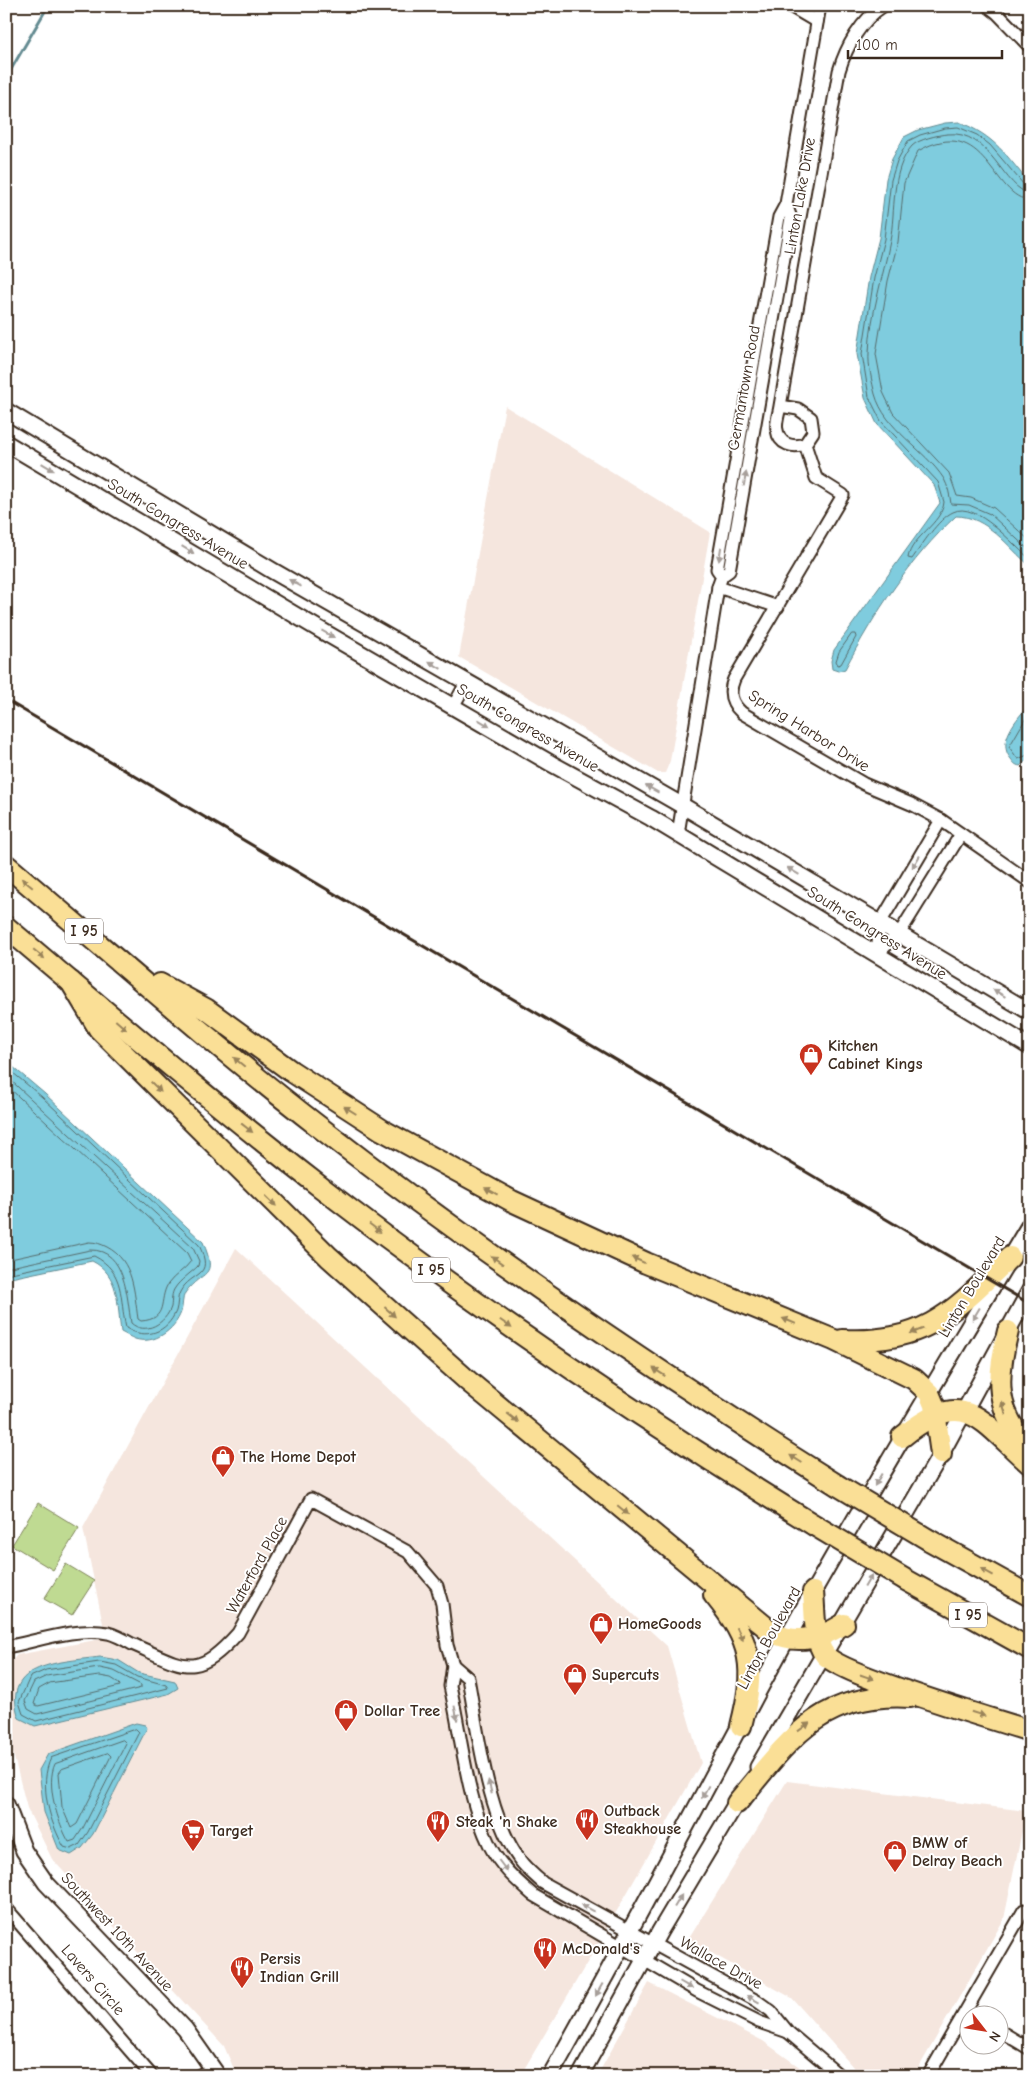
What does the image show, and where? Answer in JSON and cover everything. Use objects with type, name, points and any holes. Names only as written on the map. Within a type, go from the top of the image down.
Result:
[{"type":"highway","name":"I 95","points":[[6,865],[298,1110],[471,1241],[655,1369],[837,1486],[1030,1596]]},
{"type":"highway","name":"I 95","points":[[6,927],[232,1117],[405,1251],[592,1383],[814,1525],[906,1580],[1030,1649]]},
{"type":"highway","points":[[119,961],[206,1009],[320,1091],[446,1167],[512,1202],[596,1241],[834,1340],[914,1379],[929,1392],[936,1414],[941,1454]]},
{"type":"highway","points":[[71,982],[98,1029],[329,1257],[468,1381],[774,1633],[821,1646]]},
{"type":"highway","points":[[834,1340],[878,1340],[919,1331],[957,1307],[1010,1257]]},
{"type":"highway","points":[[1008,1330],[1001,1360],[1000,1392],[1008,1420],[1030,1448]]},
{"type":"highway","points":[[902,1437],[936,1414],[949,1411],[965,1412],[982,1419],[1030,1464]]},
{"type":"highway","points":[[691,1566],[730,1616],[748,1652],[750,1681],[741,1726]]},
{"type":"highway","points":[[814,1592],[821,1646],[834,1663],[851,1671],[1030,1731]]},
{"type":"highway","points":[[821,1646],[844,1624]]},
{"type":"highway","points":[[737,1803],[792,1737],[821,1716],[847,1704],[867,1698],[903,1697],[932,1699]]},
{"type":"main road","name":"South Congress Avenue","points":[[6,411],[466,683],[683,806],[1030,1012]]},
{"type":"main road","name":"South Congress Avenue","points":[[6,443],[317,628],[454,705],[552,764],[678,834],[1030,1047]]},
{"type":"main road","name":"Linton Boulevard","points":[[550,2076],[622,1947],[788,1638],[902,1437],[1030,1224]]},
{"type":"main road","points":[[844,1624],[965,1412],[1030,1290]]},
{"type":"main road","points":[[580,2076],[653,1943],[737,1803],[821,1646]]},
{"type":"main road","name":"Southwest 10th Avenue","points":[[6,1804],[24,1851],[46,1883],[184,2029],[216,2072]]},
{"type":"street","points":[[790,6],[817,22]]},
{"type":"street","name":"Germantown Road","points":[[722,576],[717,568],[729,496],[775,236],[779,217],[786,204],[820,6]]},
{"type":"street","name":"Linton Lake Drive","points":[[805,444],[798,446],[784,443],[776,430],[839,71],[843,56],[852,41],[868,19],[883,6]]},
{"type":"street","points":[[988,6],[1030,47]]},
{"type":"street","name":"Germantown Road","points":[[678,834],[718,587],[722,576],[728,571],[791,218],[786,204]]},
{"type":"street","points":[[769,339],[766,336],[781,245],[780,240],[775,236]]},
{"type":"street","points":[[780,406],[798,410],[811,418],[813,432],[805,444]]},
{"type":"street","name":"Spring Harbor Drive","points":[[805,444],[816,478],[843,494],[734,679],[730,694],[736,708],[864,784],[911,804],[940,820],[1030,882]]},
{"type":"street","points":[[729,496],[735,497],[736,500],[730,534],[733,544]]},
{"type":"street","points":[[718,587],[778,606]]},
{"type":"street","points":[[454,705],[466,683]]},
{"type":"street","points":[[877,954],[880,923],[940,820]]},
{"type":"street","points":[[877,954],[899,934],[961,834]]},
{"type":"street","name":"Waterford Place","points":[[6,1647],[87,1631],[110,1633],[176,1663],[189,1666],[208,1662],[222,1651],[238,1633],[311,1499],[408,1552],[424,1568],[437,1586],[453,1665],[450,1686],[478,1816],[490,1846],[510,1875],[533,1895],[622,1947]]},
{"type":"street","name":"Waterford Place","points":[[453,1665],[468,1678],[480,1746],[495,1807],[505,1834],[523,1864],[543,1883],[631,1930]]},
{"type":"street","name":"Lavers Circle","points":[[6,1908],[152,2076]]},
{"type":"street","points":[[974,2004],[1024,1910]]},
{"type":"street","name":"Wallace Drive","points":[[631,1930],[757,2001],[771,2011],[788,2032],[840,2076]]},
{"type":"street","name":"Wallace Drive","points":[[622,1947],[697,1991],[753,2019],[788,2032]]},
{"type":"street","points":[[928,2076],[958,2030]]},
{"type":"street","points":[[1008,2036],[1030,2049]]},
{"type":"street","points":[[198,2076],[216,2072]]},
{"type":"shaded area","points":[[505,406],[710,532],[670,761],[665,773],[658,773],[459,657]]},
{"type":"shaded area","points":[[236,1248],[667,1646],[701,1763],[520,2076],[237,2076],[224,2046],[52,1859],[27,1808],[6,1726],[6,1668],[17,1655],[106,1638],[83,1528]]},
{"type":"shaded area","points":[[787,1781],[1026,1811],[1004,1919],[914,2076],[861,2076],[792,1998],[688,1940]]},
{"type":"shaded area","points":[[649,1983],[763,2041],[812,2076],[597,2076]]},
{"type":"green space","points":[[38,1503],[79,1528],[53,1570],[12,1545]]},
{"type":"green space","points":[[66,1564],[94,1581],[72,1615],[44,1599]]},
{"type":"water","points":[[959,122],[971,127],[991,140],[1030,184],[1030,566],[987,527],[967,517],[956,516],[923,550],[908,569],[868,628],[845,669],[838,671],[832,669],[831,661],[834,650],[940,503],[934,485],[877,424],[865,398],[857,354],[869,277],[879,238],[886,179],[892,159],[904,137],[918,130],[945,123]]},
{"type":"water","points":[[1030,704],[1030,757],[1020,766],[1014,763],[1007,752],[1007,738],[1014,723]]},
{"type":"water","points":[[6,1061],[45,1094],[203,1242],[208,1254],[209,1269],[185,1293],[178,1319],[163,1335],[149,1340],[142,1340],[135,1339],[121,1332],[117,1300],[112,1282],[108,1274],[92,1261],[6,1279]]},
{"type":"water","points":[[100,1657],[118,1660],[139,1673],[175,1681],[178,1688],[168,1694],[35,1726],[19,1718],[16,1700],[18,1686],[27,1675],[38,1668],[53,1664]]},
{"type":"water","points":[[136,1723],[145,1725],[147,1728],[93,1834],[82,1848],[71,1855],[59,1850],[44,1812],[39,1770],[48,1754]]},
{"type":"waterway","points":[[6,78],[48,6]]},
{"type":"railway","points":[[6,700],[1030,1304]]},
{"type":"place","name":"Kitchen Cabinet Kings","points":[[811,1076]]},
{"type":"place","name":"The Home Depot","points":[[223,1478]]},
{"type":"place","name":"HomeGoods","points":[[601,1645]]},
{"type":"place","name":"Supercuts","points":[[575,1696]]},
{"type":"place","name":"Dollar Tree","points":[[346,1732]]},
{"type":"place","name":"Outback Steakhouse","points":[[587,1841]]},
{"type":"place","name":"Steak 'n Shake","points":[[438,1843]]},
{"type":"place","name":"Target","points":[[193,1852]]},
{"type":"place","name":"BMW of Delray Beach","points":[[895,1873]]},
{"type":"place","name":"McDonald's","points":[[545,1970]]},
{"type":"place","name":"Persis Indian Grill","points":[[242,1989]]}]
